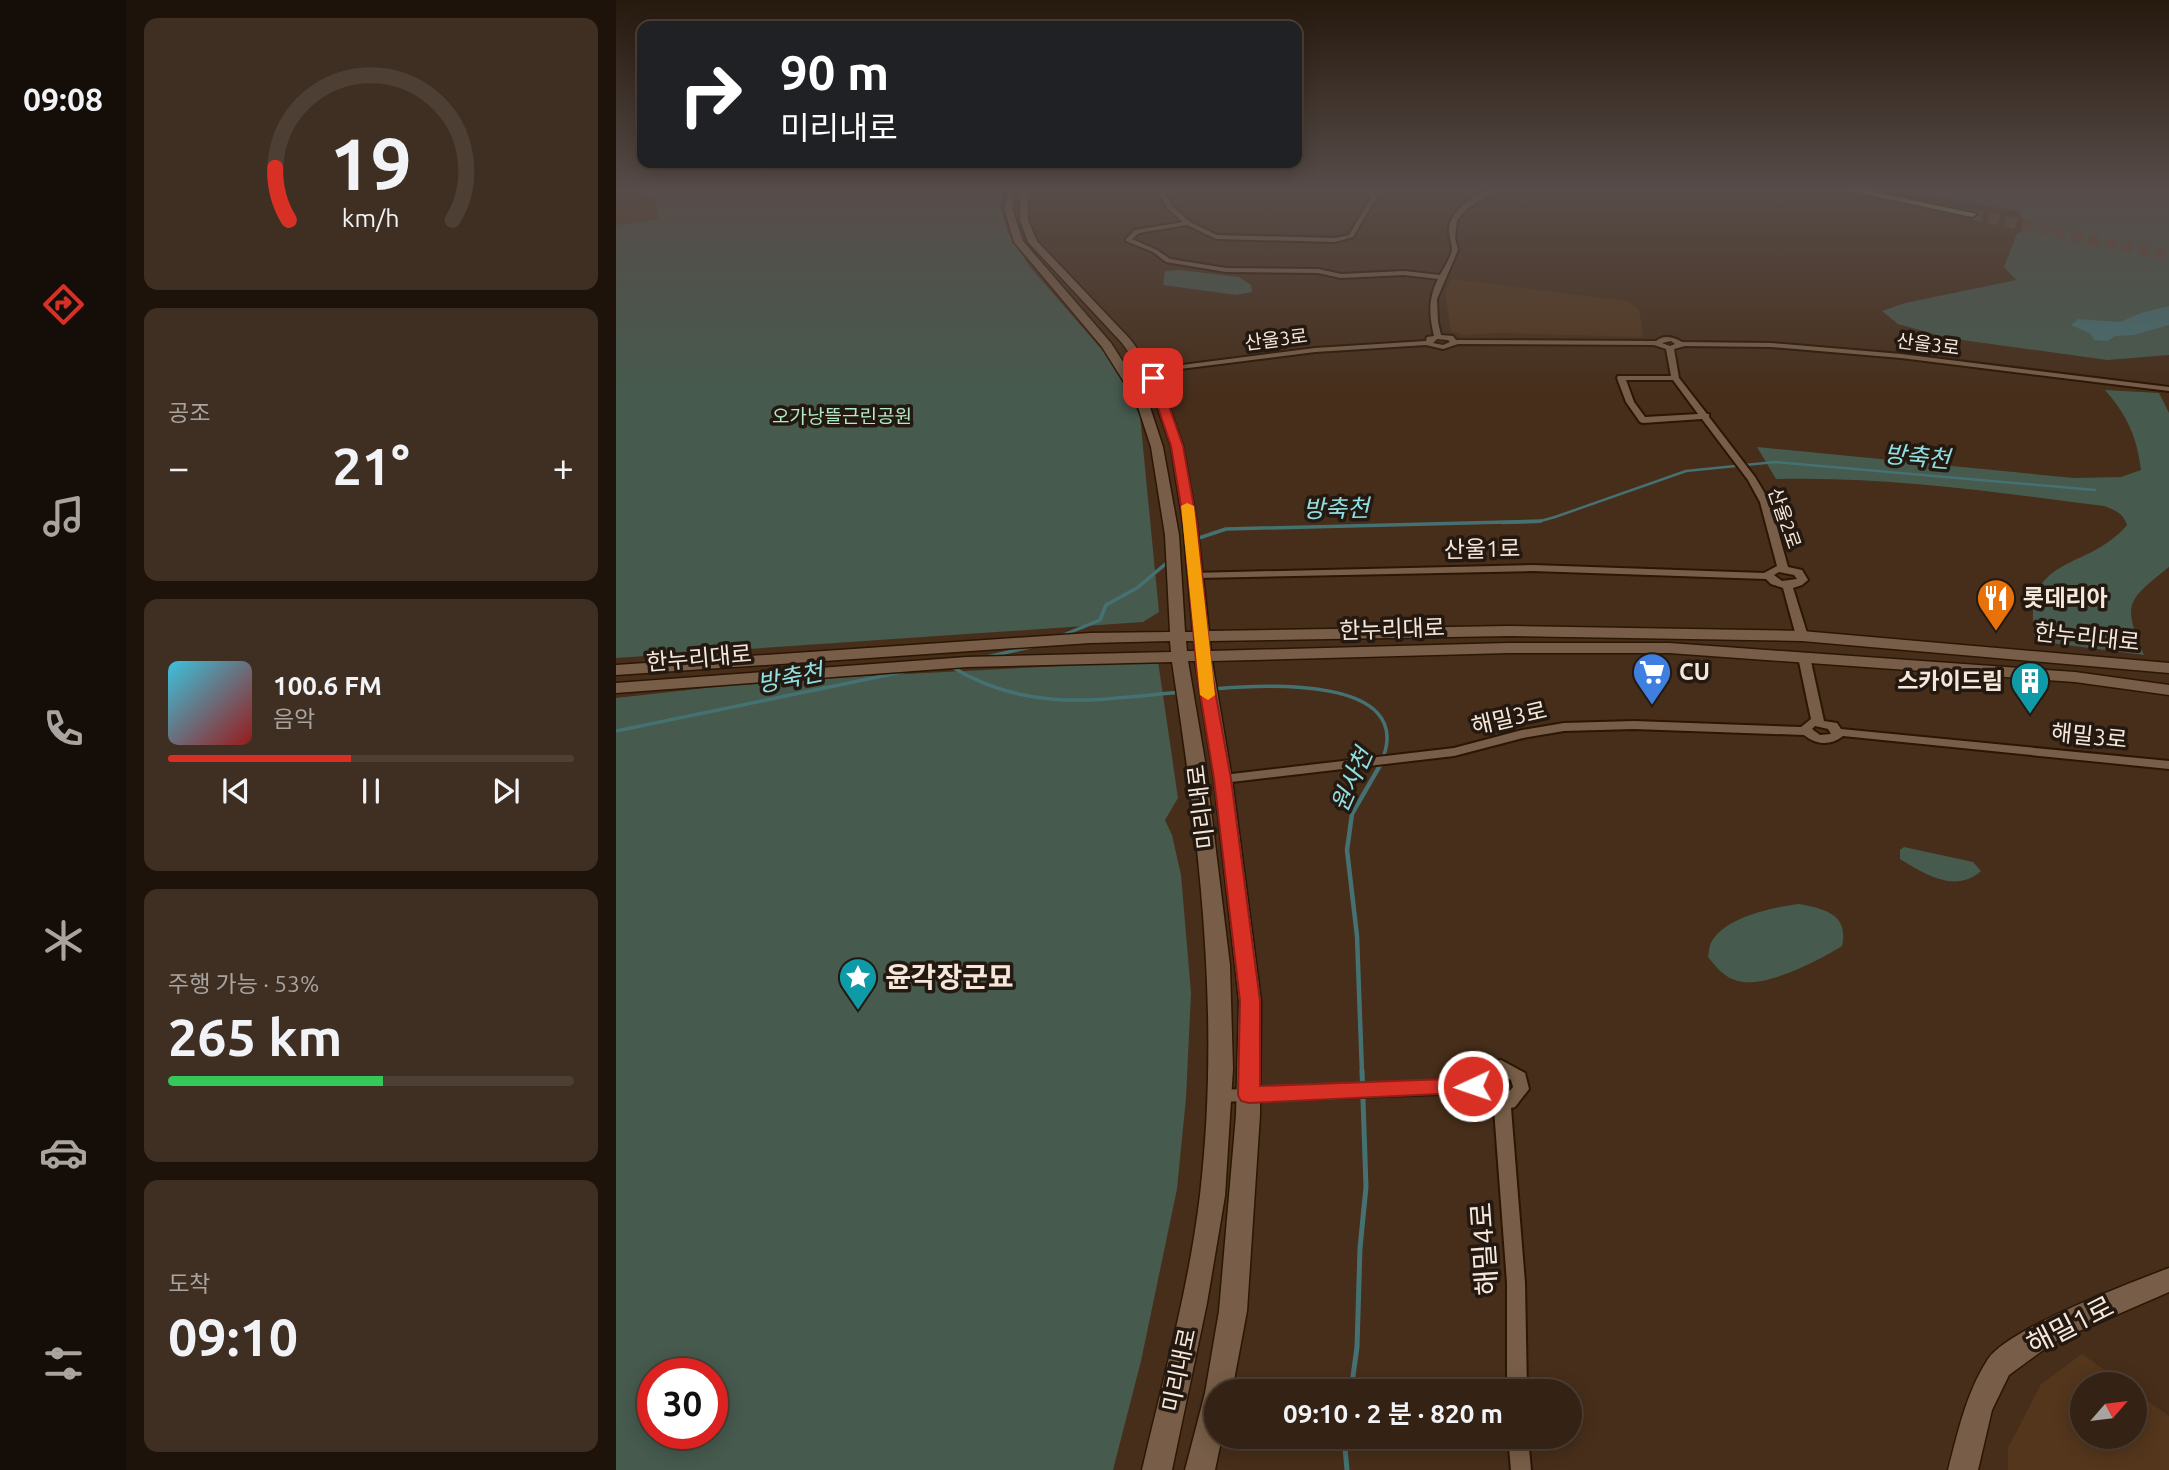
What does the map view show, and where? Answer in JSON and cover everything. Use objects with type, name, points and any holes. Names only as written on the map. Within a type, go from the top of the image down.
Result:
[{"type":"street","name":"미리내로","points":[[1032,259],[1107,345],[1127,374],[1153,430],[1172,535],[1181,676],[1196,761],[1219,965],[1219,1096],[1213,1196],[1194,1303],[1157,1470]]},
{"type":"street","name":"미리내로","points":[[1049,259],[1126,341],[1159,389],[1177,446],[1190,524],[1211,722],[1223,779],[1250,1001],[1249,1095],[1233,1311],[1220,1379]]},
{"type":"street","points":[[1165,259],[1226,270],[1318,271],[1341,276],[1394,273],[1439,277]]},
{"type":"street","points":[[1438,337],[1432,316],[1439,277],[1452,259]]},
{"type":"street","points":[[1429,343],[1430,339],[1438,337],[1455,342],[1657,343],[1670,348],[1683,344]]},
{"type":"street","name":"산울3로","points":[[1657,343],[1668,339],[1683,344],[1771,345],[1901,356],[2169,389]]},
{"type":"street","name":"산울3로","points":[[1127,374],[1315,350],[1429,343],[1443,347],[1455,342]]},
{"type":"street","points":[[1670,348],[1675,378],[1706,416]]},
{"type":"street","points":[[1675,378],[1621,378],[1630,402],[1643,420],[1706,416]]},
{"type":"street","name":"산울2로","points":[[1706,416],[1752,479],[1765,502],[1783,568]]},
{"type":"street","name":"산울1로","points":[[1196,569],[1533,568],[1768,576]]},
{"type":"street","points":[[1783,568],[1798,572],[1803,578],[1801,583],[1775,583],[1768,576],[1772,570],[1783,568]]},
{"type":"street","name":"산울2로","points":[[1787,585],[1802,636]]},
{"type":"street","name":"한누리대로","points":[[616,670],[1090,638],[1508,631],[1802,636],[2169,668]]},
{"type":"street","name":"한누리대로","points":[[616,688],[772,675],[1091,657],[1523,648],[1669,649],[1804,657],[2075,677],[2169,690]]},
{"type":"street","points":[[1804,657],[1818,721]]},
{"type":"street","points":[[1806,731],[1807,725],[1818,721],[1829,723],[1838,732]]},
{"type":"street","name":"해밀3로","points":[[1223,779],[1454,752],[1522,734],[1564,727],[1634,725],[1806,731],[1816,738],[1827,740],[1836,737],[1838,732],[2169,765]]},
{"type":"street","points":[[1494,1066],[1508,1069],[1519,1077],[1521,1089],[1515,1099],[1502,1104],[1483,1100],[1473,1086],[1473,1080],[1480,1070],[1494,1066]]},
{"type":"street","points":[[1219,1096],[1473,1086]]},
{"type":"street","name":"해밀4로","points":[[1502,1104],[1516,1283],[1517,1379]]},
{"type":"street","name":"해밀1로","points":[[1963,1470],[1978,1408],[1999,1366],[2044,1333],[2169,1280]]},
{"type":"street","name":"미리내로","points":[[1200,1470],[1205,1449]]},
{"type":"street","points":[[1519,1449],[1521,1470]]},
{"type":"shaded area","points":[[1452,279],[1628,301],[1639,309],[1643,337],[1499,333],[1464,335],[1451,331],[1445,292]]},
{"type":"shaded area","points":[[2082,1354],[2108,1372],[2070,1372],[2070,1449],[2147,1449],[2147,1400],[2169,1416],[2169,1470],[2008,1470],[2008,1448],[2041,1384]]},
{"type":"green space","name":"오가낭뜰근린공원","points":[[616,259],[1025,259],[1111,360],[1140,416],[1159,612],[1143,622],[616,658]]},
{"type":"green space","points":[[2007,259],[2169,259],[2169,355],[2107,360],[1948,338],[1898,324],[1882,311],[1905,303],[2016,280],[2004,267]]},
{"type":"green space","points":[[1180,270],[1239,277],[1251,285],[1252,292],[1236,295],[1163,285],[1165,271]]},
{"type":"green space","points":[[2105,390],[2159,393],[2169,413],[2169,567],[2136,597],[2131,614],[2144,655],[2035,641],[2033,612],[2037,592],[2047,578],[2060,568],[2094,551],[2127,525],[2115,511],[2104,506],[1940,486],[1858,480],[1776,479],[1757,447],[2074,478],[2121,477],[2141,470],[2139,458],[2130,427]]},
{"type":"green space","points":[[1158,661],[1178,798],[1165,820],[1172,835],[1181,875],[1191,993],[1186,1098],[1177,1189],[1141,1361],[1113,1470],[616,1470],[616,698],[768,681]]},
{"type":"green space","points":[[1904,847],[1973,862],[1981,871],[1961,881],[1940,879],[1900,859],[1900,850]]},
{"type":"green space","points":[[1799,904],[1833,915],[1842,927],[1842,946],[1792,972],[1762,981],[1738,981],[1729,977],[1708,957],[1712,941],[1728,926],[1751,915]]},
{"type":"water","points":[[2169,306],[2169,325],[2134,335],[2115,336],[2107,341],[2094,340],[2091,334],[2071,325],[2078,319],[2120,322]]},
{"type":"waterway","name":"방축천","points":[[1541,521],[1686,471],[1775,462],[2095,490]]},
{"type":"waterway","name":"방축천","points":[[1196,539],[1226,529],[1541,521]]},
{"type":"waterway","name":"방축천","points":[[1502,523],[1541,521]]},
{"type":"waterway","name":"방축천","points":[[1061,636],[1100,620],[1106,605],[1137,588],[1169,561]]},
{"type":"waterway","name":"방축천","points":[[987,657],[1034,646]]},
{"type":"waterway","name":"원사천","points":[[952,667],[980,682],[1036,697],[1092,700],[1181,692]]},
{"type":"waterway","name":"방축천","points":[[616,731],[907,671]]},
{"type":"waterway","name":"원사천","points":[[1213,689],[1297,687],[1329,691],[1357,699],[1378,713],[1387,734],[1381,763]]},
{"type":"waterway","name":"원사천","points":[[1362,1073],[1357,936],[1347,850],[1352,814],[1382,762]]},
{"type":"waterway","name":"원사천","points":[[1353,1379],[1357,1347],[1360,1248],[1366,1187],[1362,1071]]},
{"type":"waterway","name":"원사천","points":[[1345,1449],[1347,1470]]},
{"type":"slow traffic","points":[[1187,506],[1208,695]]},
{"type":"place","name":"롯데리아","points":[[1996,632]]},
{"type":"place","name":"CU","points":[[1652,706]]},
{"type":"place","name":"스카이드림","points":[[2030,715]]},
{"type":"place","name":"윤각장군묘","points":[[858,1011]]},
{"type":"route","points":[[1153,378],[1177,446],[1190,524],[1211,722],[1223,779],[1250,1001],[1249,1095],[1473,1086]]}]
